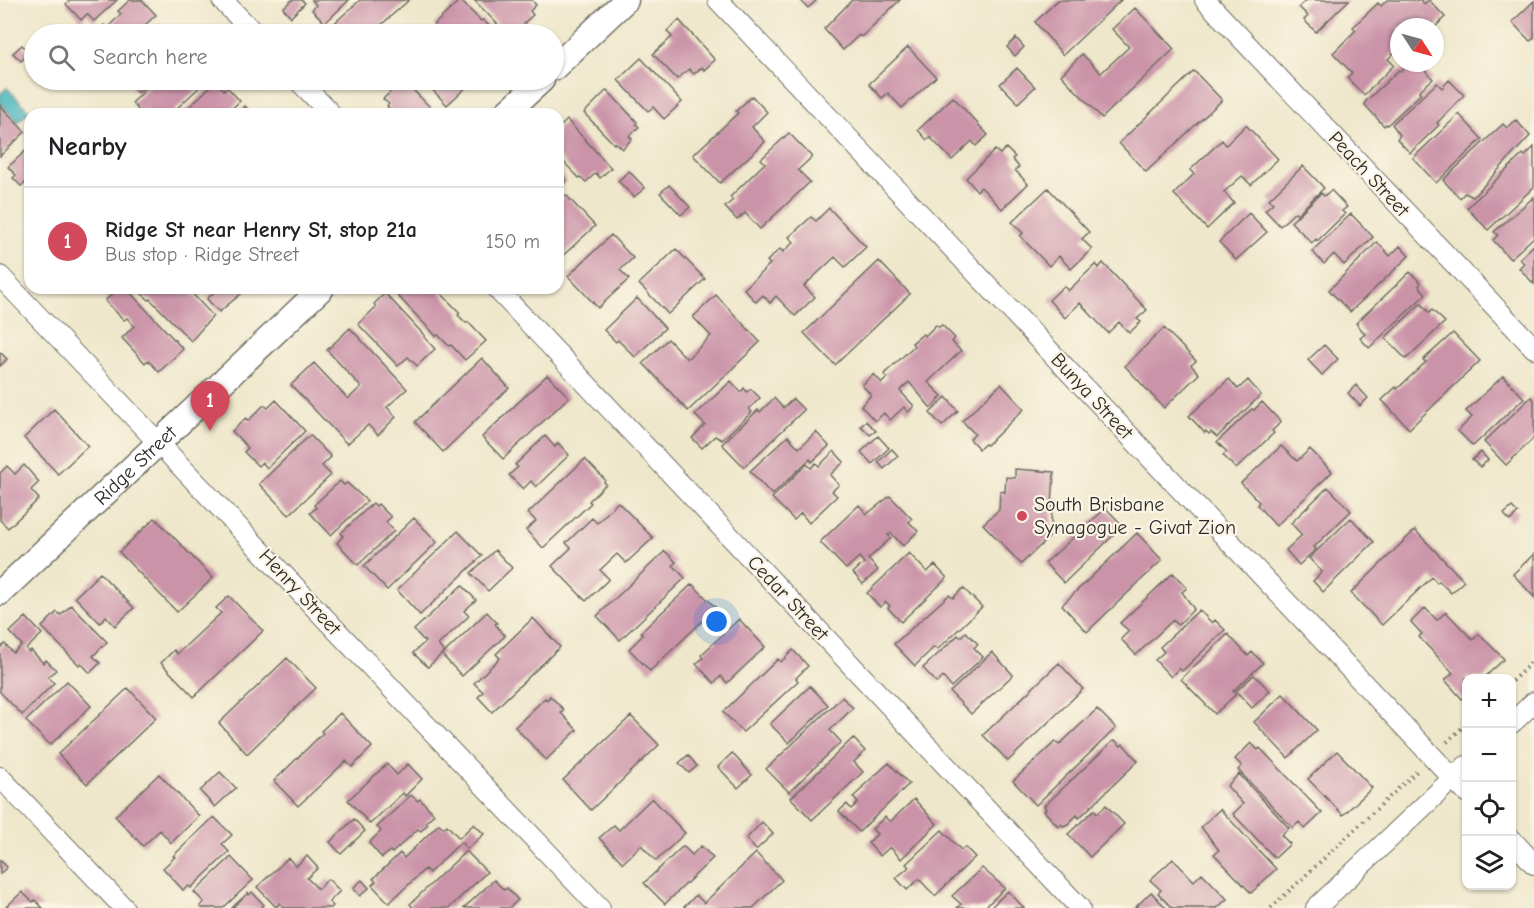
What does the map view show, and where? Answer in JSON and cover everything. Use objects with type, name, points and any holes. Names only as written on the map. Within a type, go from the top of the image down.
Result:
[{"type":"street","points":[[222,0],[245,24]]},
{"type":"street","points":[[564,59],[626,0]]},
{"type":"street","name":"Bunya Street","points":[[718,0],[1462,779]]},
{"type":"street","name":"Peach Street","points":[[1205,0],[1534,348]]},
{"type":"street","points":[[307,90],[324,108]]},
{"type":"street","points":[[512,108],[531,90]]},
{"type":"street","name":"Henry Street","points":[[0,276],[600,908]]},
{"type":"street","name":"Ridge Street","points":[[0,593],[316,294]]},
{"type":"street","name":"Cedar Street","points":[[502,294],[1080,908]]},
{"type":"street","points":[[1516,719],[1534,702]]},
{"type":"street","points":[[0,777],[124,908]]},
{"type":"street","points":[[1316,908],[1462,779]]},
{"type":"street","points":[[1516,844],[1534,864]]},
{"type":"path","points":[[1516,677],[1534,660]]},
{"type":"path","points":[[1446,743],[1463,728]]},
{"type":"path","points":[[1271,908],[1417,770]]},
{"type":"water","points":[[7,88],[26,108],[24,108],[24,116],[18,122],[0,103],[0,94]]},
{"type":"building","points":[[70,0],[117,0],[94,21],[87,14],[81,20],[66,4]]},
{"type":"building","points":[[130,0],[142,0],[156,15],[146,24],[111,24],[121,14],[118,11]]},
{"type":"building","points":[[292,0],[301,0],[305,3],[291,17],[283,8]]},
{"type":"building","points":[[312,0],[349,0],[325,23],[312,10],[316,5]]},
{"type":"building","points":[[360,0],[409,0],[382,24],[333,24]]},
{"type":"building","points":[[460,0],[487,24],[435,24]]},
{"type":"building","points":[[474,0],[532,0],[536,5],[530,11],[533,15],[525,24],[497,24]]},
{"type":"building","points":[[800,0],[817,0],[808,8]]},
{"type":"building","points":[[852,0],[900,0],[861,37],[859,35],[843,50],[824,29]]},
{"type":"building","points":[[1058,0],[1121,0],[1063,55],[1035,22]]},
{"type":"building","points":[[1307,0],[1349,0],[1316,32],[1304,20],[1308,16],[1299,7]]},
{"type":"building","points":[[1387,0],[1421,0],[1424,4],[1429,0],[1445,17],[1390,18],[1390,57],[1388,59],[1390,69],[1364,95],[1347,78],[1352,73],[1333,53],[1356,30],[1353,27],[1378,3],[1381,6]]},
{"type":"building","points":[[1534,1],[1534,38],[1530,41],[1512,22]]},
{"type":"building","points":[[1135,8],[1174,49],[1102,118],[1061,75],[1082,54],[1101,73],[1129,47],[1112,29]]},
{"type":"building","points":[[679,20],[715,60],[704,70],[702,67],[694,74],[689,69],[677,79],[653,54],[672,37],[667,31]]},
{"type":"building","points":[[1016,38],[1024,47],[1015,56],[1007,47]]},
{"type":"building","points":[[22,45],[24,47],[24,58],[21,61],[13,53]]},
{"type":"building","points":[[908,47],[936,77],[902,108],[888,93],[882,98],[869,84]]},
{"type":"building","points":[[641,58],[682,102],[664,119],[653,107],[648,111],[618,80]]},
{"type":"building","points":[[1017,68],[1035,87],[1018,103],[1000,84]]},
{"type":"building","points":[[1194,71],[1222,100],[1146,172],[1119,143]]},
{"type":"building","points":[[1397,72],[1426,72],[1433,79],[1419,91],[1421,94],[1387,125],[1384,126],[1365,105],[1365,102]]},
{"type":"building","points":[[1449,80],[1464,95],[1437,123],[1439,125],[1410,153],[1397,139],[1400,135],[1392,124],[1437,83],[1442,88]]},
{"type":"building","points":[[146,90],[196,90],[177,108],[137,108],[132,103]]},
{"type":"building","points":[[207,90],[230,90],[240,101],[232,108],[188,108]]},
{"type":"building","points":[[392,90],[413,90],[431,108],[389,108],[387,106],[389,104],[383,99]]},
{"type":"building","points":[[433,90],[463,90],[447,105]]},
{"type":"building","points":[[607,90],[639,127],[629,136],[632,139],[622,149],[616,143],[614,144],[584,113]]},
{"type":"building","points":[[752,96],[767,112],[752,127],[765,142],[720,183],[693,155],[738,113],[736,111]]},
{"type":"building","points":[[953,97],[988,135],[976,146],[972,141],[952,160],[930,137],[927,140],[918,130]]},
{"type":"building","points":[[0,105],[24,133],[0,156]]},
{"type":"building","points":[[1459,114],[1482,139],[1436,183],[1413,158]]},
{"type":"building","points":[[567,120],[611,168],[600,178],[596,173],[586,182],[564,162],[564,123]]},
{"type":"building","points":[[1516,120],[1530,136],[1473,197],[1465,193],[1460,198],[1443,180],[1503,124],[1507,128]]},
{"type":"building","points":[[1246,125],[1278,159],[1251,185],[1242,176],[1224,192],[1234,203],[1207,229],[1174,194],[1194,174],[1190,170],[1222,140],[1226,145]]},
{"type":"building","points":[[789,133],[812,157],[798,170],[810,182],[760,229],[745,213],[737,220],[725,207],[733,200],[730,197],[765,163],[761,159]]},
{"type":"building","points":[[1534,147],[1534,187],[1488,230],[1467,208],[1523,154],[1525,156]]},
{"type":"building","points":[[1006,148],[1015,157],[1012,159],[1019,167],[1015,170],[1028,184],[1002,209],[981,187],[977,191],[966,178],[995,150],[1000,154]]},
{"type":"building","points":[[24,152],[24,184],[21,186],[13,178],[16,175],[8,167]]},
{"type":"building","points":[[1303,166],[1324,188],[1297,214],[1295,212],[1280,226],[1265,210],[1273,203],[1269,199]]},
{"type":"building","points":[[629,171],[645,188],[634,197],[618,181]]},
{"type":"building","points":[[669,185],[690,207],[681,215],[660,193]]},
{"type":"building","points":[[1048,188],[1089,232],[1082,239],[1092,249],[1071,269],[1059,256],[1049,266],[1020,236],[1023,233],[1012,222]]},
{"type":"building","points":[[1331,190],[1347,207],[1342,211],[1345,214],[1312,243],[1291,222],[1321,193],[1324,196]]},
{"type":"building","points":[[566,195],[595,226],[564,254],[564,197]]},
{"type":"building","points":[[1534,197],[1534,237],[1510,259],[1493,240],[1498,235],[1494,232]]},
{"type":"building","points":[[829,208],[866,247],[845,267],[835,257],[804,286],[815,297],[795,316],[776,296],[770,303],[763,295],[756,302],[744,289],[770,264],[767,261],[780,249],[783,252],[794,242],[789,237],[811,217],[816,221]]},
{"type":"building","points":[[1249,213],[1267,232],[1236,260],[1219,242]]},
{"type":"building","points":[[1351,214],[1373,237],[1344,265],[1334,254],[1324,264],[1312,251]]},
{"type":"building","points":[[611,235],[633,258],[620,270],[629,279],[598,308],[568,276]]},
{"type":"building","points":[[1377,242],[1390,256],[1400,246],[1409,256],[1350,312],[1329,290]]},
{"type":"building","points":[[1534,245],[1534,284],[1519,268],[1524,263],[1519,259]]},
{"type":"building","points":[[676,249],[705,279],[668,314],[639,284]]},
{"type":"building","points":[[879,261],[910,294],[835,365],[804,333]]},
{"type":"building","points":[[1103,263],[1147,310],[1137,319],[1141,322],[1129,333],[1119,322],[1108,333],[1080,303],[1065,318],[1049,300],[1064,286],[1068,291],[1096,264],[1099,268]]},
{"type":"building","points":[[1410,272],[1421,283],[1419,286],[1426,294],[1369,348],[1360,338],[1365,334],[1356,323]]},
{"type":"building","points":[[112,294],[132,294],[183,349],[159,372],[148,360],[145,363],[122,338],[134,326],[127,318],[124,320],[105,301]]},
{"type":"building","points":[[142,294],[193,294],[213,316],[191,341]]},
{"type":"building","points":[[212,294],[241,294],[219,312],[207,299]]},
{"type":"building","points":[[386,294],[435,349],[417,366],[408,357],[398,366],[358,324],[376,307],[374,304]]},
{"type":"building","points":[[396,294],[442,294],[460,313],[458,315],[486,341],[465,360],[451,345],[449,346],[438,335],[436,336]]},
{"type":"building","points":[[716,295],[760,342],[688,411],[643,363],[668,339],[687,359],[711,336],[693,317]]},
{"type":"building","points":[[637,298],[665,328],[635,357],[604,330]]},
{"type":"building","points":[[1421,303],[1429,313],[1432,310],[1445,322],[1406,359],[1385,338]]},
{"type":"building","points":[[936,325],[939,327],[942,325],[955,338],[952,342],[961,351],[928,382],[942,396],[931,408],[909,382],[900,391],[914,406],[908,412],[904,407],[890,420],[884,413],[875,421],[861,406],[871,395],[862,385],[874,374],[882,383],[887,378],[884,374],[914,346],[912,343],[923,334],[925,336]]},
{"type":"building","points":[[350,328],[407,389],[387,407],[396,417],[378,435],[368,425],[347,444],[291,385],[314,363],[348,399],[361,387],[327,350]]},
{"type":"building","points":[[1164,328],[1196,361],[1191,365],[1199,374],[1164,408],[1125,366]]},
{"type":"building","points":[[1453,333],[1480,361],[1409,429],[1382,400],[1426,362],[1423,360]]},
{"type":"building","points":[[1324,345],[1338,359],[1322,375],[1308,360]]},
{"type":"building","points":[[0,352],[7,359],[0,366]]},
{"type":"building","points":[[482,358],[509,388],[443,452],[415,422]]},
{"type":"building","points":[[547,375],[569,397],[503,459],[482,437]]},
{"type":"building","points":[[1503,376],[1524,398],[1473,446],[1458,431],[1472,417],[1466,411]]},
{"type":"building","points":[[1229,379],[1238,389],[1248,380],[1261,395],[1217,437],[1211,432],[1209,434],[1206,431],[1205,433],[1189,416]]},
{"type":"building","points":[[731,381],[741,392],[744,388],[747,392],[751,389],[760,398],[749,409],[752,412],[722,440],[715,436],[702,448],[692,438],[705,425],[695,415]]},
{"type":"building","points":[[1001,384],[1024,409],[987,445],[979,449],[970,439],[975,434],[962,421]]},
{"type":"building","points":[[1356,385],[1368,398],[1360,406],[1348,393]]},
{"type":"building","points":[[946,397],[958,411],[942,426],[930,413]]},
{"type":"building","points":[[1531,397],[1534,400],[1534,438],[1506,465],[1484,442]]},
{"type":"building","points":[[774,398],[783,408],[793,399],[804,410],[744,467],[722,444]]},
{"type":"building","points":[[276,400],[305,431],[267,468],[262,462],[258,466],[244,452],[248,448],[232,431],[246,418],[248,421],[264,405],[268,408]]},
{"type":"building","points":[[1262,402],[1281,422],[1272,431],[1274,433],[1236,469],[1223,455],[1227,452],[1217,442]]},
{"type":"building","points":[[54,409],[88,446],[58,474],[24,438]]},
{"type":"building","points":[[866,421],[876,431],[870,435],[861,426]]},
{"type":"building","points":[[816,432],[829,446],[812,462],[810,459],[772,495],[750,471],[788,436],[799,448]]},
{"type":"building","points":[[310,435],[331,457],[322,466],[331,475],[289,515],[259,484]]},
{"type":"building","points":[[545,436],[555,447],[558,443],[569,455],[536,487],[531,481],[523,489],[509,475],[518,467],[515,465]]},
{"type":"building","points":[[878,436],[889,448],[872,464],[861,452]]},
{"type":"building","points":[[1281,446],[1297,461],[1310,449],[1332,472],[1276,526],[1257,505],[1259,502],[1241,483]]},
{"type":"building","points":[[892,449],[898,456],[884,469],[878,462]]},
{"type":"building","points":[[834,451],[844,462],[830,475],[839,485],[832,491],[837,496],[809,523],[801,513],[794,520],[772,498],[807,464],[811,468],[816,463],[819,466]]},
{"type":"building","points":[[1481,452],[1488,460],[1480,467],[1472,460]]},
{"type":"building","points":[[585,459],[605,480],[606,484],[589,501],[591,503],[543,548],[526,530],[536,521],[528,513]]},
{"type":"building","points":[[24,465],[39,482],[31,490],[39,499],[8,528],[0,520],[0,473],[7,466],[15,474]]},
{"type":"building","name":"South Brisbane Synagogue - Givat Zion","points":[[1015,469],[1054,472],[1051,523],[1057,530],[1021,564],[983,524],[999,510],[1000,491],[1005,492],[1006,477],[1015,478]]},
{"type":"building","points":[[340,481],[344,485],[347,483],[367,501],[331,535],[310,513],[316,508],[314,505]]},
{"type":"building","points":[[1328,487],[1351,511],[1299,565],[1286,550],[1302,535],[1291,523]]},
{"type":"building","points":[[890,496],[912,519],[909,522],[918,531],[903,546],[891,533],[888,535],[891,538],[868,559],[878,570],[863,584],[853,573],[864,563],[859,557],[846,569],[820,542],[859,505],[867,514]]},
{"type":"building","points":[[618,502],[653,538],[626,563],[617,554],[600,570],[609,579],[586,601],[552,566],[571,548],[566,543],[592,518],[597,523]]},
{"type":"building","points":[[373,503],[376,506],[378,504],[391,517],[386,522],[394,531],[358,565],[337,543],[343,536],[341,533]]},
{"type":"building","points":[[1512,507],[1518,513],[1510,521],[1504,514]]},
{"type":"building","points":[[1106,508],[1123,526],[1064,583],[1045,563]]},
{"type":"building","points":[[155,518],[213,578],[177,612],[119,552]]},
{"type":"building","points":[[414,518],[437,542],[387,590],[364,566]]},
{"type":"building","points":[[1351,518],[1374,542],[1323,592],[1313,581],[1322,572],[1309,558]]},
{"type":"building","points":[[1415,530],[1464,581],[1451,593],[1432,577],[1382,625],[1351,593]]},
{"type":"building","points":[[458,531],[482,556],[420,615],[397,590]]},
{"type":"building","points":[[1137,533],[1162,560],[1087,632],[1062,605]]},
{"type":"building","points":[[495,550],[512,568],[488,591],[471,573]]},
{"type":"building","points":[[665,551],[676,562],[673,565],[685,578],[620,640],[597,616]]},
{"type":"building","points":[[909,553],[927,572],[935,565],[947,578],[901,622],[888,608],[890,606],[886,602],[880,607],[867,593]]},
{"type":"building","points":[[1534,554],[1534,597],[1513,574]]},
{"type":"building","points":[[100,573],[134,608],[115,626],[106,616],[100,623],[75,597]]},
{"type":"building","points":[[1173,573],[1187,588],[1182,592],[1194,609],[1178,625],[1173,620],[1136,655],[1121,639],[1129,631],[1120,623]]},
{"type":"building","points":[[692,584],[716,608],[650,671],[629,649],[643,635],[641,632]]},
{"type":"building","points":[[462,585],[476,600],[464,611],[469,616],[438,645],[444,652],[428,667],[413,653],[425,642],[414,630]]},
{"type":"building","points":[[963,588],[982,607],[937,650],[934,647],[915,666],[894,644],[949,595],[953,598]]},
{"type":"building","points":[[229,596],[263,631],[194,697],[161,663],[174,650],[177,654],[221,613],[216,608]]},
{"type":"building","points":[[71,605],[107,642],[93,656],[100,663],[90,673],[81,663],[79,665],[42,627],[57,612],[61,615]]},
{"type":"building","points":[[1425,608],[1437,620],[1446,612],[1473,640],[1479,634],[1504,659],[1488,674],[1462,674],[1462,699],[1445,680],[1453,673],[1419,637],[1422,634],[1411,622]]},
{"type":"building","points":[[1199,610],[1212,623],[1215,620],[1225,630],[1182,671],[1179,668],[1171,677],[1155,660],[1164,652],[1160,647]]},
{"type":"building","points":[[487,612],[505,636],[462,676],[442,655]]},
{"type":"building","points":[[26,617],[42,634],[26,649],[29,652],[31,650],[43,663],[46,660],[56,670],[48,677],[54,683],[22,715],[0,692],[0,648],[5,644],[13,653],[22,645],[10,632]]},
{"type":"building","points":[[533,618],[560,647],[492,712],[478,697],[483,692],[474,683],[500,658],[496,654]]},
{"type":"building","points":[[739,619],[765,647],[727,683],[721,676],[714,683],[696,664],[703,658],[701,655]]},
{"type":"building","points":[[966,632],[978,644],[974,648],[983,657],[951,687],[943,677],[937,683],[923,668],[958,635],[960,637]]},
{"type":"building","points":[[1228,634],[1248,656],[1252,652],[1263,663],[1233,691],[1236,694],[1215,714],[1181,679]]},
{"type":"building","points":[[793,650],[808,666],[796,678],[798,681],[743,732],[723,712],[778,659],[781,662]]},
{"type":"building","points":[[992,652],[1013,675],[971,714],[950,692]]},
{"type":"building","points":[[287,658],[316,688],[247,754],[219,723]]},
{"type":"building","points":[[1059,663],[1083,689],[1008,761],[983,735]]},
{"type":"building","points":[[1254,675],[1270,691],[1252,708],[1236,691]]},
{"type":"building","points":[[67,681],[91,706],[50,745],[26,721]]},
{"type":"building","points":[[810,686],[828,705],[789,743],[770,724]]},
{"type":"building","points":[[128,688],[156,718],[87,784],[58,754]]},
{"type":"building","points":[[1283,694],[1317,730],[1288,758],[1254,722]]},
{"type":"building","points":[[550,696],[564,710],[561,713],[577,730],[546,760],[515,727],[545,698],[547,700]]},
{"type":"building","points":[[842,697],[853,708],[830,730],[841,742],[789,792],[766,769]]},
{"type":"building","points":[[1097,709],[1116,728],[1036,805],[1013,781],[1055,742],[1059,745]]},
{"type":"building","points":[[340,713],[372,747],[352,767],[346,761],[298,806],[274,781]]},
{"type":"building","points":[[631,716],[659,745],[591,810],[563,780]]},
{"type":"building","points":[[853,738],[865,751],[854,762],[863,772],[812,820],[791,798]]},
{"type":"building","points":[[1113,741],[1121,746],[1123,744],[1138,761],[1079,818],[1077,815],[1068,824],[1063,826],[1061,824],[1059,827],[1044,811],[1046,809],[1044,806]]},
{"type":"building","points":[[1251,743],[1258,750],[1260,748],[1322,813],[1305,829],[1299,822],[1293,828],[1238,770],[1242,766],[1235,759]]},
{"type":"building","points":[[1337,751],[1372,788],[1343,815],[1308,779]]},
{"type":"building","points":[[732,753],[752,775],[738,788],[718,767]]},
{"type":"building","points":[[688,755],[697,766],[689,773],[679,763]]},
{"type":"building","points":[[889,763],[909,784],[859,832],[839,811],[847,804],[851,809],[858,803],[853,797]]},
{"type":"building","points":[[387,764],[397,775],[408,764],[422,779],[405,796],[403,793],[370,824],[348,800]]},
{"type":"building","points":[[220,772],[236,788],[215,807],[200,791]]},
{"type":"building","points":[[159,774],[199,816],[171,843],[160,830],[143,846],[115,816]]},
{"type":"building","points":[[1239,774],[1289,828],[1281,835],[1290,844],[1275,858],[1233,814],[1243,804],[1227,786]]},
{"type":"building","points":[[411,795],[418,801],[420,799],[434,814],[421,831],[418,829],[392,853],[390,851],[382,858],[369,843],[381,831],[377,827]]},
{"type":"building","points":[[652,798],[685,833],[656,861],[641,845],[623,863],[599,838],[614,825],[619,830]]},
{"type":"building","points":[[914,799],[937,824],[901,859],[890,847],[880,856],[868,843],[877,834],[872,829],[885,817],[890,822]]},
{"type":"building","points":[[1106,805],[1124,824],[1090,857],[1068,834],[1094,810],[1098,813]]},
{"type":"building","points":[[1220,809],[1276,869],[1251,893],[1214,854],[1219,850],[1201,827]]},
{"type":"building","points":[[214,817],[232,835],[222,844],[229,852],[191,888],[189,886],[183,890],[163,868]]},
{"type":"building","points":[[354,819],[365,831],[341,854],[330,842]]},
{"type":"building","points":[[762,822],[773,834],[756,850],[746,839]]},
{"type":"building","points":[[439,824],[444,828],[447,825],[459,838],[474,824],[484,834],[467,849],[461,842],[429,873],[425,869],[389,903],[372,885],[376,881],[373,879],[400,853],[404,858]]},
{"type":"building","points":[[942,830],[961,850],[965,847],[975,857],[935,896],[919,879],[907,890],[896,878],[909,867],[906,864]]},
{"type":"building","points":[[683,846],[692,855],[701,846],[713,858],[665,904],[644,883]]},
{"type":"building","points":[[466,851],[487,872],[449,908],[413,908],[410,904]]},
{"type":"building","points":[[756,853],[782,880],[753,908],[683,908],[696,895],[704,903]]},
{"type":"building","points":[[307,856],[318,868],[307,878],[318,889],[328,879],[340,891],[329,902],[333,906],[331,908],[285,908],[280,903],[276,907],[257,887],[288,858],[296,866]]},
{"type":"building","points":[[231,857],[253,880],[223,908],[202,908],[200,906],[204,902],[194,892]]},
{"type":"building","points":[[1173,859],[1194,881],[1202,873],[1227,899],[1217,908],[1172,908],[1158,893],[1161,890],[1150,880]]},
{"type":"building","points":[[0,860],[7,867],[0,874]]},
{"type":"building","points":[[982,868],[1005,888],[984,908],[957,908],[961,904],[952,896]]},
{"type":"building","points":[[362,880],[369,888],[360,896],[353,888]]},
{"type":"building","points":[[494,880],[504,890],[507,888],[518,900],[509,908],[464,908]]},
{"type":"building","points":[[1008,891],[1024,908],[990,908]]},
{"type":"building","points":[[22,892],[33,902],[35,900],[43,908],[5,908]]},
{"type":"building","points":[[252,892],[264,905],[261,908],[232,908],[248,893],[249,895]]},
{"type":"building","points":[[1151,892],[1166,908],[1135,908]]},
{"type":"place","name":"Ridge St near Henry St, stop 21a","points":[[210,431]]},
{"type":"place","name":"South Brisbane Synagogue - Givat Zion","points":[[1022,516]]}]
